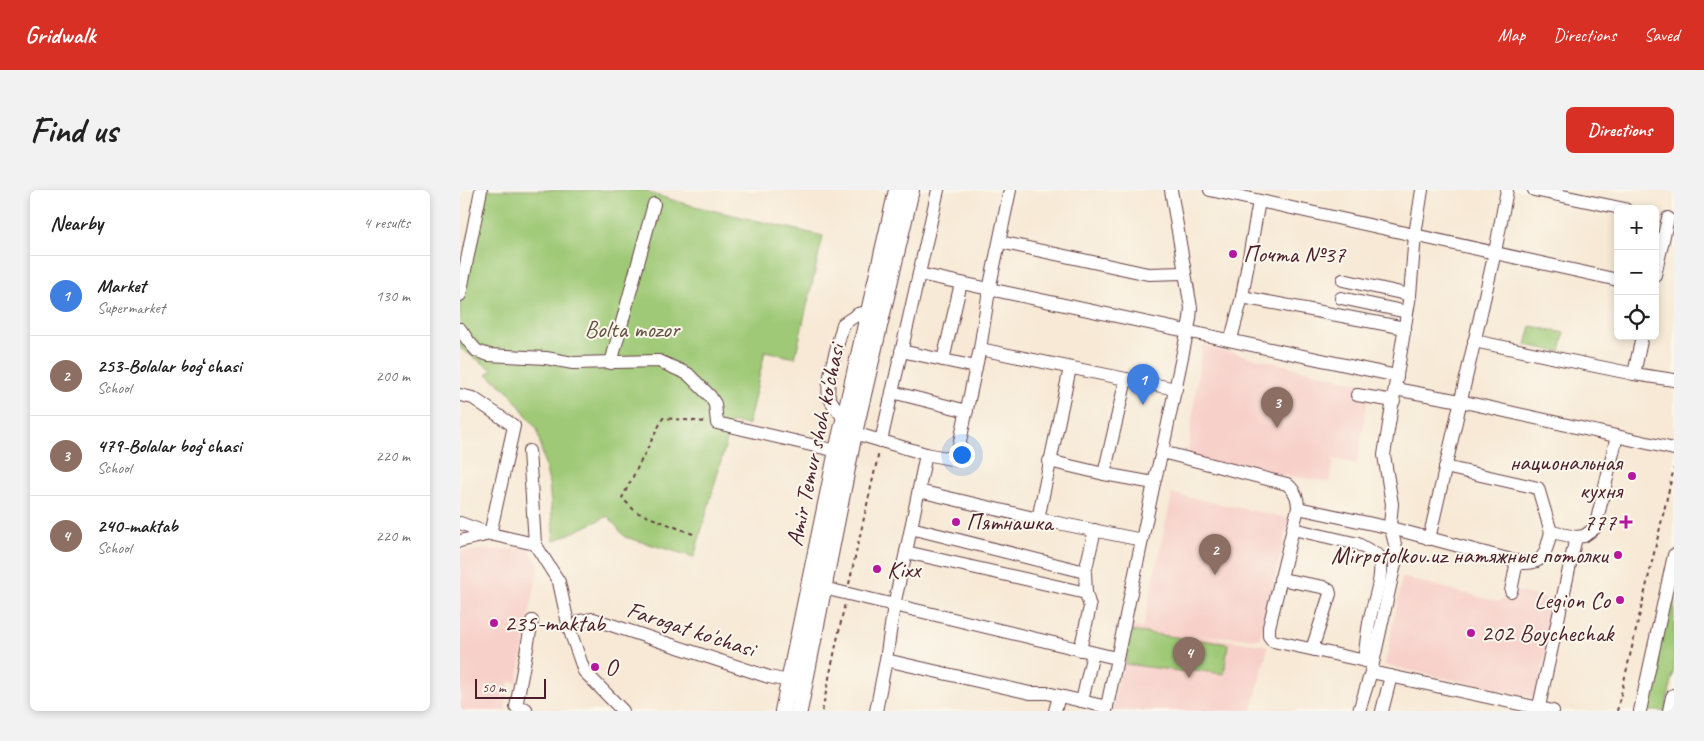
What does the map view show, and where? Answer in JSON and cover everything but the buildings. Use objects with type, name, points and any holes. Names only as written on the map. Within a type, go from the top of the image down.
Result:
[{"type":"main road","name":"Amir Temur shoh ko'chasi","points":[[799,711],[836,451],[897,190]]},
{"type":"main road","name":"Amir Temur shoh ko'chasi","points":[[783,711],[789,680],[816,586],[854,432],[911,190]]},
{"type":"main road","points":[[1671,711],[1674,697]]},
{"type":"street","points":[[460,295],[481,190]]},
{"type":"street","points":[[881,441],[938,190]]},
{"type":"street","points":[[854,432],[926,454],[956,460],[976,368],[989,290],[1010,190]]},
{"type":"street","points":[[886,660],[1030,693],[1047,693],[1106,709],[1154,483],[1189,331],[1190,308],[1171,190]]},
{"type":"street","points":[[1210,190],[1614,279]]},
{"type":"street","points":[[1359,711],[1396,559],[1396,548],[1391,528],[1392,504],[1384,455],[1410,295],[1415,235],[1422,190]]},
{"type":"street","points":[[1429,539],[1495,252],[1507,190]]},
{"type":"street","points":[[1534,190],[1614,207]]},
{"type":"street","points":[[1230,339],[1242,297],[1259,200]]},
{"type":"street","points":[[611,363],[654,204]]},
{"type":"street","points":[[1659,254],[1666,217]]},
{"type":"street","points":[[1000,242],[1148,274],[1184,273]]},
{"type":"street","points":[[919,274],[1397,376]]},
{"type":"street","points":[[1343,280],[1410,295]]},
{"type":"street","points":[[943,360],[961,283]]},
{"type":"street","points":[[1242,297],[1405,328]]},
{"type":"street","points":[[1341,298],[1407,312]]},
{"type":"street","points":[[844,419],[829,396],[828,386],[832,366],[843,324],[858,314],[869,312]]},
{"type":"street","points":[[460,329],[477,351],[488,355],[546,358],[573,364],[659,361],[688,374],[710,396],[715,404],[717,422],[836,451]]},
{"type":"street","points":[[1634,374],[1641,340]]},
{"type":"street","points":[[1474,341],[1634,374],[1674,380]]},
{"type":"street","points":[[980,348],[1176,389]]},
{"type":"street","points":[[901,351],[976,368]]},
{"type":"street","points":[[1038,519],[1070,368]]},
{"type":"street","points":[[1104,474],[1126,380]]},
{"type":"street","points":[[892,392],[967,412]]},
{"type":"street","points":[[1357,395],[1394,395],[1460,401],[1674,449]]},
{"type":"street","points":[[460,396],[473,398],[514,426],[490,534]]},
{"type":"street","points":[[1551,532],[1576,537],[1584,536],[1595,528],[1617,436]]},
{"type":"street","points":[[528,451],[534,544],[559,582],[569,628],[584,671],[624,711]]},
{"type":"street","points":[[1162,452],[1287,484],[1292,488],[1298,499],[1298,508],[1269,627],[1269,636],[1273,641],[1369,665],[1391,676],[1538,710],[1552,711]]},
{"type":"street","points":[[876,711],[894,605],[912,528],[926,454]]},
{"type":"street","points":[[1049,461],[1154,483]]},
{"type":"street","points":[[1298,508],[1391,528],[1517,561],[1530,563],[1537,562],[1543,558],[1551,532],[1538,488],[1445,467]]},
{"type":"street","points":[[919,491],[1038,519],[1142,540]]},
{"type":"street","points":[[460,523],[490,534],[534,544]]},
{"type":"street","points":[[912,528],[1085,572]]},
{"type":"street","points":[[1293,529],[1358,544],[1379,556],[1381,563],[1380,573],[1370,620],[1369,665]]},
{"type":"street","points":[[1082,701],[1090,606],[1086,593],[1085,572],[1095,530]]},
{"type":"street","points":[[460,541],[490,534]]},
{"type":"street","points":[[1538,710],[1576,537]]},
{"type":"street","points":[[906,552],[1086,593]]},
{"type":"street","points":[[1640,711],[1674,555]]},
{"type":"street","points":[[1511,591],[1517,561]]},
{"type":"street","points":[[1280,579],[1323,587],[1329,590],[1330,594],[1313,646],[1315,650]]},
{"type":"street","points":[[816,586],[1116,658]]},
{"type":"street","name":"Farogat ko'chasi","points":[[580,620],[593,619],[769,676],[789,680]]},
{"type":"street","points":[[530,710],[516,707],[532,620]]},
{"type":"street","points":[[1382,711],[1391,676]]},
{"type":"street","points":[[1056,711],[1059,696]]},
{"type":"path","points":[[693,534],[636,512],[622,498],[663,418],[717,422]]},
{"type":"path","points":[[822,711],[881,441]]},
{"type":"path","points":[[1617,711],[1674,468]]},
{"type":"shaded area","points":[[1202,345],[1370,386],[1357,464],[1334,459],[1329,482],[1187,460]]},
{"type":"shaded area","points":[[1172,494],[1289,518],[1260,639],[1195,635],[1268,646],[1252,711],[1112,711],[1129,626],[1143,628]]},
{"type":"shaded area","name":"235-maktab","points":[[528,548],[539,564],[517,683],[509,682],[505,711],[460,711],[460,551]]},
{"type":"shaded area","name":"202 Boychechak","points":[[1402,577],[1499,602],[1516,591],[1557,601],[1536,698],[1385,665]]},
{"type":"green space","name":"Bolta mozor","points":[[480,190],[648,190],[649,193],[686,204],[823,236],[795,358],[765,351],[748,425],[732,422],[694,557],[625,537],[608,516],[554,541],[549,483],[537,429],[508,391],[487,374],[493,370],[460,348],[460,274]]},
{"type":"green space","points":[[1531,326],[1564,333],[1560,352],[1526,345]]},
{"type":"green space","points":[[1674,578],[1674,670],[1665,711],[1645,711]]},
{"type":"green space","points":[[1130,631],[1191,639],[1187,672],[1125,664]]},
{"type":"green space","points":[[1193,639],[1228,644],[1224,674],[1188,669]]},
{"type":"place","name":"Почта №37","points":[[1233,254]]},
{"type":"place","name":"Market","points":[[1143,405]]},
{"type":"place","name":"479-Bolalar bogʻchasi","points":[[1277,428]]},
{"type":"place","name":"национальная кухня","points":[[1632,476]]},
{"type":"place","name":"Пятнашка","points":[[956,522]]},
{"type":"place","name":"777","points":[[1626,522]]},
{"type":"place","name":"Mirpotolkov.uz натяжные потолки","points":[[1618,555]]},
{"type":"place","name":"Kixx","points":[[877,569]]},
{"type":"place","name":"253-Bolalar bogʻchasi","points":[[1215,575]]},
{"type":"place","name":"Legion Co","points":[[1620,600]]},
{"type":"place","name":"235-maktab","points":[[494,623]]},
{"type":"place","name":"202 Boychechak","points":[[1471,633]]},
{"type":"place","name":"О","points":[[595,667]]},
{"type":"place","name":"240-maktab","points":[[1189,678]]}]
